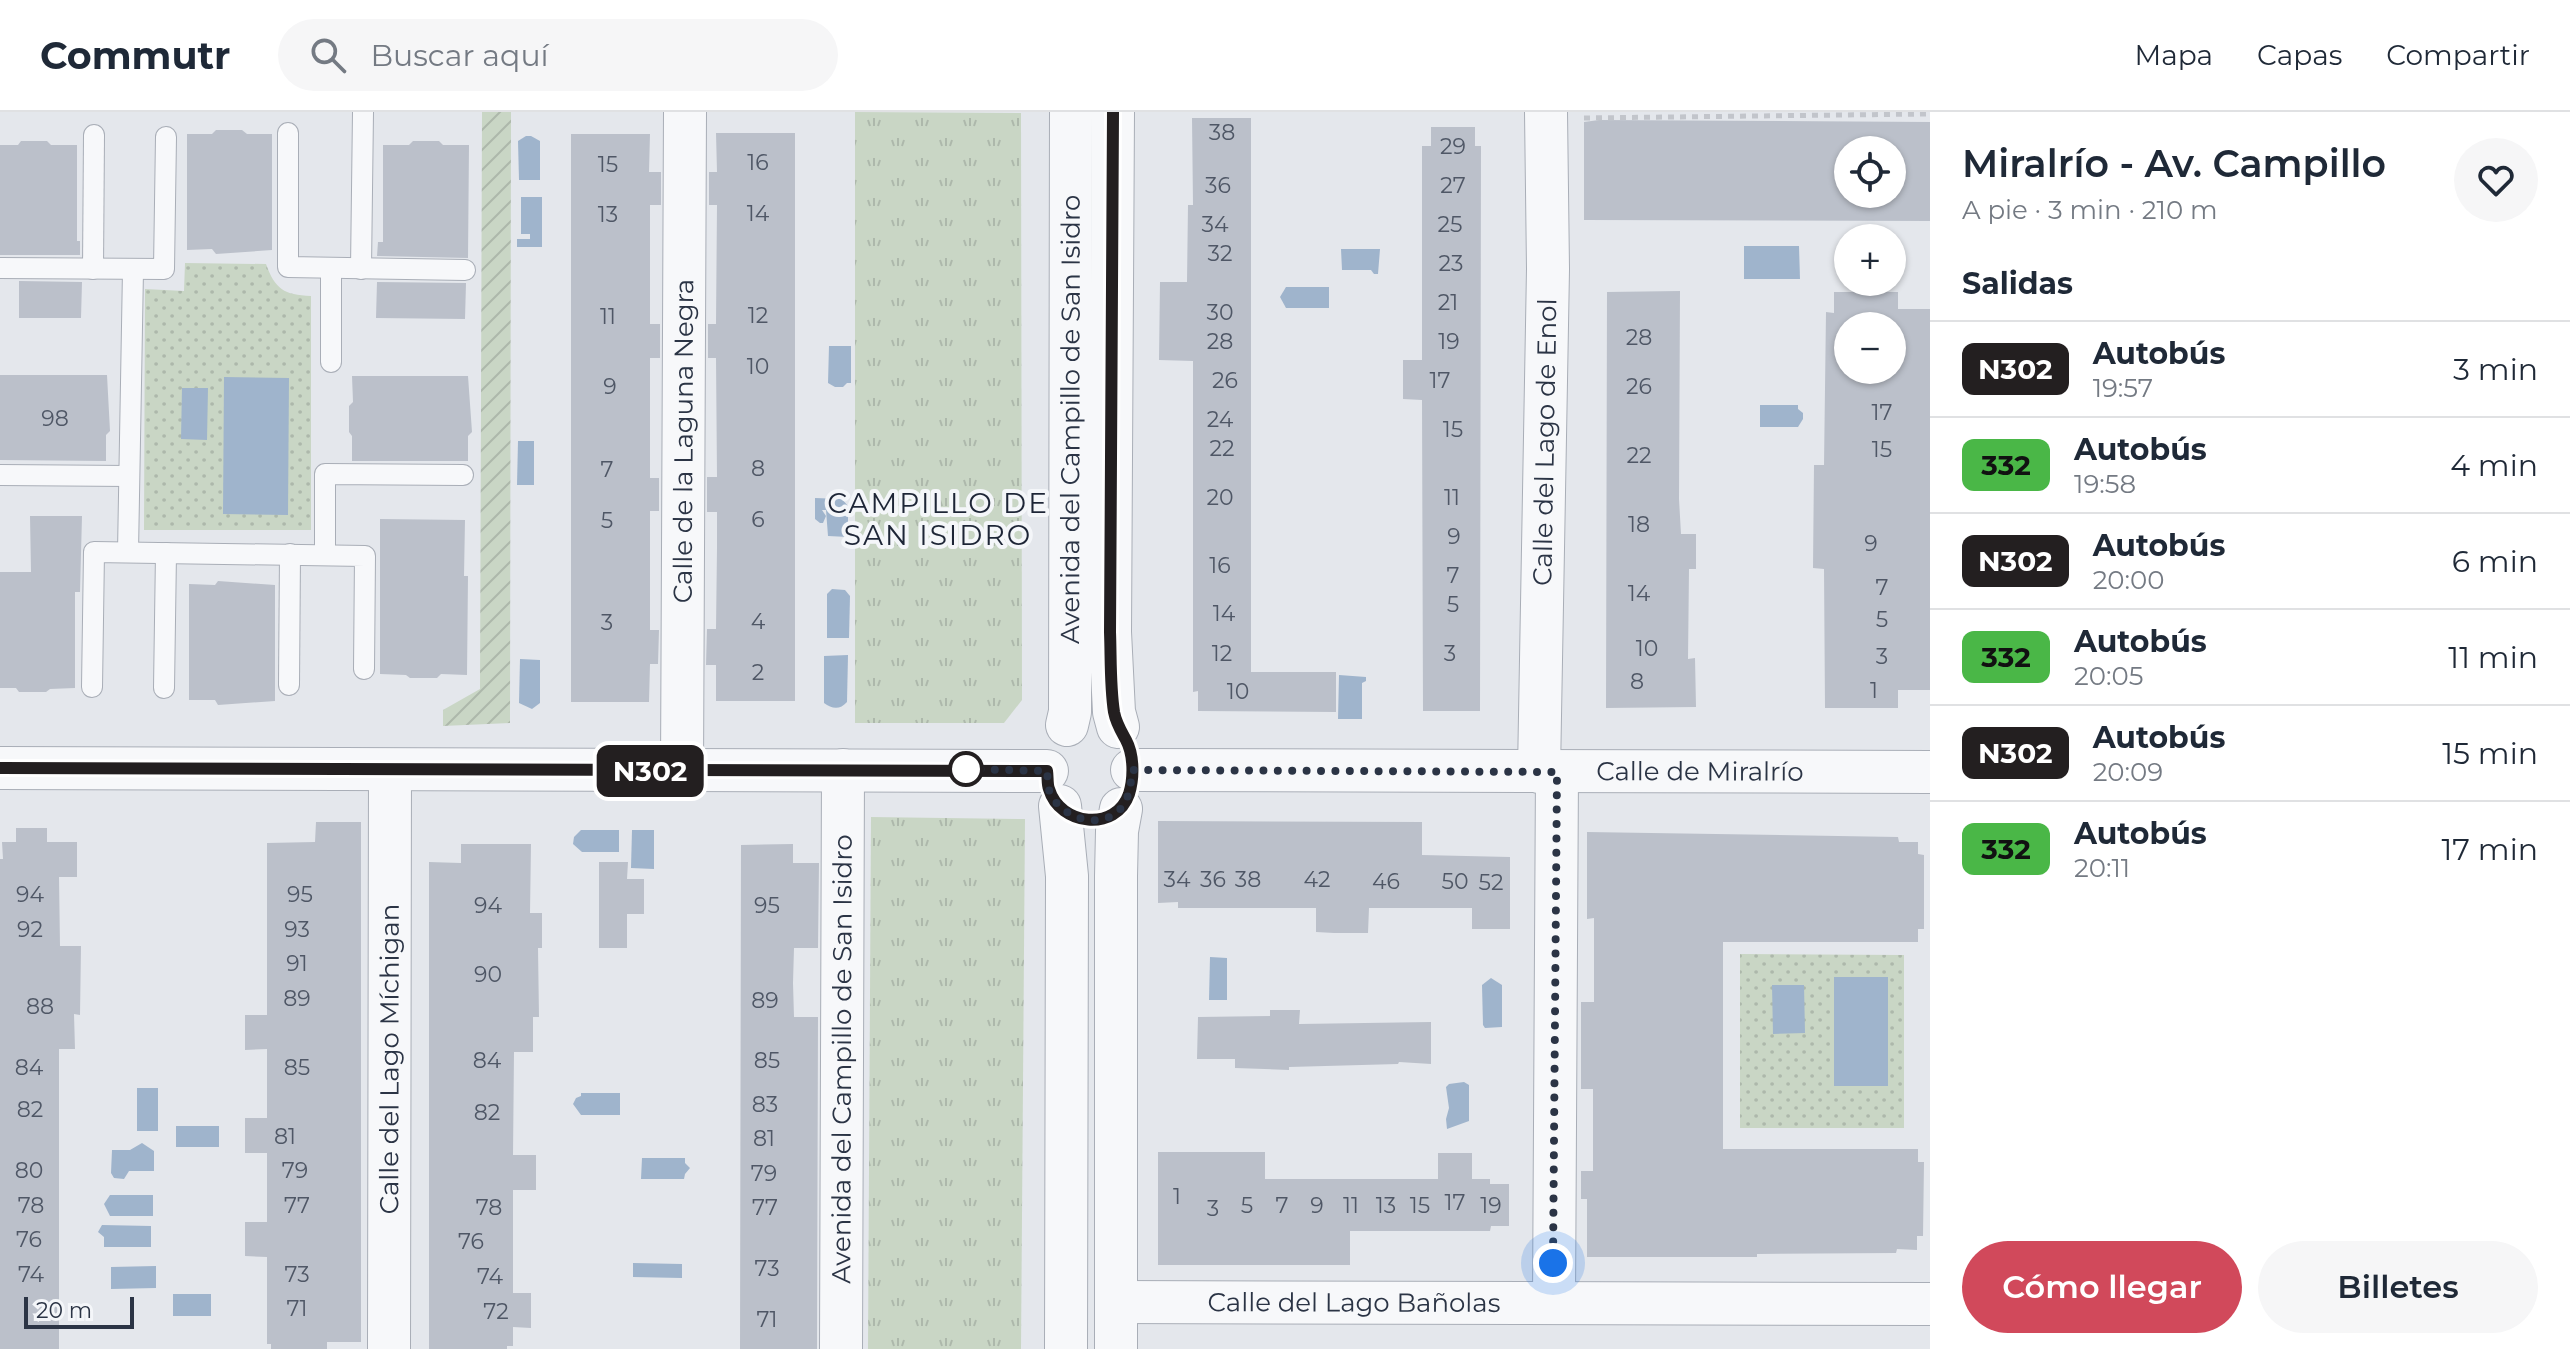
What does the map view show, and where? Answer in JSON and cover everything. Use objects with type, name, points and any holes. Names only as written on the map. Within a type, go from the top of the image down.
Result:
[{"type":"street","name":"Calle de la Laguna Negra","points":[[682,771],[685,112]]},
{"type":"street","name":"Avenida del Campillo de San Isidro","points":[[1067,725],[1070,712],[1071,112]]},
{"type":"street","name":"Avenida del Campillo de San Isidro","points":[[1113,112],[1110,632],[1114,712],[1118,727]]},
{"type":"street","name":"Calle del Lago de Enol","points":[[1554,1301],[1548,772],[1548,269],[1561,115]]},
{"type":"street","points":[[1066,1349],[1067,876],[1048,756],[1067,725],[1081,717],[1099,717],[1118,727],[1131,751],[1127,790],[1117,831],[1116,1349]]},
{"type":"street","points":[[0,768],[843,770],[1054,788]]},
{"type":"street","name":"Calle del Lago Míchigan","points":[[389,1349],[390,770]]},
{"type":"street","name":"Avenida del Campillo de San Isidro","points":[[841,1349],[843,770]]},
{"type":"street","name":"Calle de Miralrío","points":[[1127,790],[1548,772],[1930,772]]},
{"type":"street","points":[[1054,788],[1072,816],[1090,821],[1106,819],[1127,790]]},
{"type":"street","name":"Calle del Lago Bañolas","points":[[1116,1302],[1930,1304]]},
{"type":"lane","points":[[361,269],[363,112]]},
{"type":"lane","points":[[288,133],[288,267],[465,270]]},
{"type":"lane","points":[[93,269],[94,135]]},
{"type":"lane","points":[[0,268],[164,269],[166,137]]},
{"type":"lane","points":[[331,268],[331,362]]},
{"type":"lane","points":[[128,552],[133,270]]},
{"type":"lane","points":[[325,555],[325,474],[463,475]]},
{"type":"lane","points":[[0,475],[129,476]]},
{"type":"lane","points":[[92,687],[94,552],[365,556],[364,669]]},
{"type":"lane","points":[[164,688],[166,553]]},
{"type":"lane","points":[[289,685],[290,554]]},
{"type":"path","points":[[1561,115],[1927,114]]},
{"type":"green space","points":[[482,112],[511,112],[510,723],[443,726],[443,710],[480,689]]},
{"type":"green space","points":[[855,112],[1021,113],[1022,700],[1004,723],[855,723]]},
{"type":"green space","points":[[185,263],[266,264],[282,289],[311,296],[311,530],[144,530],[145,289],[184,291]]},
{"type":"green space","points":[[871,817],[1025,819],[1021,1349],[868,1349]]},
{"type":"green space","points":[[1740,954],[1904,955],[1904,1128],[1740,1128]]},
{"type":"water","points":[[526,136],[540,141],[540,180],[519,180],[518,141]]},
{"type":"water","points":[[521,197],[542,197],[542,247],[517,247],[517,239],[530,239],[530,234],[521,234]]},
{"type":"water","points":[[1744,246],[1799,246],[1800,279],[1744,279]]},
{"type":"water","points":[[1341,249],[1380,249],[1378,274],[1371,270],[1342,270]]},
{"type":"water","points":[[1286,287],[1329,287],[1329,308],[1286,308],[1280,297]]},
{"type":"water","points":[[829,346],[851,346],[851,383],[843,387],[828,383]]},
{"type":"water","points":[[224,377],[289,378],[288,515],[223,514]]},
{"type":"water","points":[[182,388],[208,388],[207,440],[181,439]]},
{"type":"water","points":[[1760,405],[1798,405],[1803,419],[1798,427],[1760,427]]},
{"type":"water","points":[[518,441],[534,441],[534,485],[517,485]]},
{"type":"water","points":[[815,498],[842,499],[848,506],[848,537],[828,536],[826,510],[822,510],[826,516],[823,523],[815,519]]},
{"type":"water","points":[[832,589],[845,590],[850,596],[849,638],[827,638],[827,594]]},
{"type":"water","points":[[848,655],[847,702],[836,708],[824,703],[824,656]]},
{"type":"water","points":[[520,659],[540,660],[540,703],[532,709],[519,703]]},
{"type":"water","points":[[1339,675],[1366,677],[1362,683],[1362,719],[1338,719]]},
{"type":"water","points":[[581,830],[619,830],[619,852],[582,852],[573,844],[574,837]]},
{"type":"water","points":[[632,830],[654,830],[654,869],[631,868]]},
{"type":"water","points":[[1210,957],[1227,958],[1227,1000],[1209,1000]]},
{"type":"water","points":[[1834,977],[1888,977],[1888,1086],[1834,1086]]},
{"type":"water","points":[[1491,978],[1502,985],[1502,1027],[1485,1028],[1482,985]]},
{"type":"water","points":[[1772,985],[1804,985],[1805,1033],[1773,1034]]},
{"type":"water","points":[[1464,1082],[1469,1085],[1469,1121],[1447,1129],[1449,1108],[1446,1087]]},
{"type":"water","points":[[137,1088],[158,1088],[158,1131],[137,1131]]},
{"type":"water","points":[[581,1093],[620,1093],[620,1115],[581,1115],[573,1104]]},
{"type":"water","points":[[176,1126],[219,1126],[219,1147],[176,1147]]},
{"type":"water","points":[[142,1143],[154,1151],[154,1171],[129,1171],[124,1179],[114,1178],[111,1173],[112,1150],[130,1150]]},
{"type":"water","points":[[642,1158],[685,1158],[690,1168],[684,1179],[641,1179]]},
{"type":"water","points":[[110,1195],[153,1195],[153,1216],[110,1216],[104,1204]]},
{"type":"water","points":[[102,1225],[151,1226],[151,1247],[104,1247],[104,1237],[98,1232]]},
{"type":"water","points":[[633,1263],[682,1264],[682,1278],[633,1277]]},
{"type":"water","points":[[156,1266],[156,1288],[111,1289],[111,1267]]},
{"type":"water","points":[[173,1294],[211,1294],[211,1316],[173,1316]]},
{"type":"building","points":[[1192,118],[1251,118],[1251,672],[1336,672],[1336,712],[1198,711],[1198,691],[1193,692],[1193,361],[1159,360],[1160,282],[1187,282],[1188,205],[1193,205]]},
{"type":"building","points":[[1584,122],[1930,122],[1930,221],[1584,220]]},
{"type":"building","points":[[1431,127],[1475,127],[1475,146],[1481,146],[1480,711],[1423,711],[1422,400],[1403,399],[1403,360],[1422,360],[1422,146],[1431,146]]},
{"type":"building","points":[[216,130],[272,134],[272,250],[216,254],[212,249],[187,250],[187,134],[212,134]]},
{"type":"building","points":[[716,133],[795,133],[795,701],[716,701],[716,665],[706,665],[707,629],[716,629],[717,512],[707,512],[707,477],[717,477],[716,358],[708,358],[708,324],[716,324],[717,205],[709,205],[709,172],[717,172]]},
{"type":"building","points":[[571,134],[650,134],[649,172],[661,172],[661,205],[650,205],[650,324],[660,324],[660,358],[650,358],[650,478],[659,478],[659,511],[650,511],[650,630],[659,630],[658,664],[650,664],[649,702],[571,702]]},
{"type":"building","points":[[21,141],[77,145],[77,241],[80,241],[80,255],[0,255],[0,145],[18,145]]},
{"type":"building","points":[[413,141],[469,145],[468,258],[377,256],[378,242],[383,242],[383,145],[409,145]]},
{"type":"building","points":[[19,281],[82,282],[81,318],[19,318]]},
{"type":"building","points":[[377,282],[466,283],[465,319],[376,318]]},
{"type":"building","points":[[1680,291],[1679,499],[1681,534],[1696,534],[1696,569],[1689,569],[1688,659],[1695,658],[1696,707],[1606,708],[1607,292]]},
{"type":"building","points":[[1834,296],[1898,296],[1898,309],[1930,309],[1930,690],[1898,690],[1898,708],[1825,708],[1824,569],[1813,568],[1814,465],[1824,465],[1826,312],[1834,313],[1834,384],[1906,384],[1906,312],[1834,312]]},
{"type":"building","points":[[0,375],[107,375],[110,431],[106,435],[106,461],[0,460]]},
{"type":"building","points":[[352,376],[468,376],[472,432],[468,436],[468,461],[352,461],[349,406],[353,402]]},
{"type":"building","points":[[30,516],[82,516],[80,592],[75,592],[75,688],[19,692],[16,688],[0,688],[0,572],[31,572]]},
{"type":"building","points":[[380,519],[465,520],[467,675],[410,678],[406,675],[380,674]]},
{"type":"building","points":[[218,581],[275,585],[275,701],[218,705],[215,700],[189,700],[189,584],[215,585]]},
{"type":"building","points":[[1158,821],[1422,822],[1422,855],[1510,857],[1510,929],[1472,929],[1472,908],[1369,908],[1368,933],[1334,933],[1316,932],[1316,908],[1178,908],[1178,902],[1158,903]]},
{"type":"building","points":[[316,822],[361,822],[361,1342],[327,1342],[327,1349],[271,1349],[271,1344],[267,1344],[267,1257],[245,1256],[245,1222],[267,1222],[267,1153],[245,1153],[245,1118],[267,1118],[267,1049],[245,1050],[245,1015],[267,1015],[267,843],[315,842]]},
{"type":"building","points":[[16,828],[47,828],[47,842],[77,842],[77,877],[59,877],[60,946],[81,946],[80,1015],[74,1014],[75,1049],[59,1049],[59,1349],[0,1349],[0,859],[3,859],[2,842],[16,842]]},
{"type":"building","points":[[1587,832],[1898,837],[1899,842],[1918,842],[1918,854],[1924,855],[1924,929],[1918,929],[1918,942],[1723,942],[1723,1149],[1918,1149],[1918,1162],[1924,1162],[1923,1236],[1917,1236],[1917,1250],[1897,1249],[1896,1253],[1757,1254],[1757,1257],[1587,1257],[1587,1199],[1581,1199],[1581,1171],[1593,1171],[1593,1089],[1581,1089],[1581,1002],[1594,1002],[1594,918],[1587,919]]},
{"type":"building","points":[[461,844],[531,844],[530,913],[542,913],[542,948],[538,948],[539,1017],[533,1017],[533,1052],[514,1052],[513,1155],[536,1155],[536,1190],[513,1190],[513,1293],[531,1293],[531,1328],[513,1327],[513,1346],[507,1346],[507,1349],[429,1349],[429,862],[461,863]]},
{"type":"building","points":[[793,844],[793,863],[819,863],[818,948],[794,948],[793,983],[794,1017],[818,1017],[817,1349],[740,1349],[741,845]]},
{"type":"building","points":[[599,862],[628,862],[627,879],[644,879],[644,914],[627,914],[627,948],[599,948]]},
{"type":"building","points":[[1270,1010],[1300,1010],[1299,1024],[1431,1022],[1431,1064],[1399,1062],[1289,1067],[1289,1070],[1235,1068],[1235,1059],[1197,1059],[1198,1017],[1270,1016]]},
{"type":"building","points":[[1158,1152],[1265,1152],[1265,1179],[1438,1179],[1438,1153],[1472,1153],[1472,1179],[1490,1179],[1490,1184],[1509,1184],[1509,1226],[1491,1226],[1490,1231],[1350,1231],[1350,1265],[1158,1265]]},
{"type":"bus line","name":"N302","points":[[0,768],[1047,771],[1049,791],[1072,816],[1090,821],[1106,819],[1121,809],[1129,794],[1132,770],[1131,751],[1114,712],[1110,632],[1113,112]]},
{"type":"district","name":"CAMPILLO DE SAN ISIDRO","points":[[938,519]]},
{"type":"route","points":[[966,769],[1047,771],[1049,791],[1060,806],[1072,816],[1090,821],[1106,819],[1121,809],[1129,794],[1132,770],[1557,772],[1553,1263]]}]
